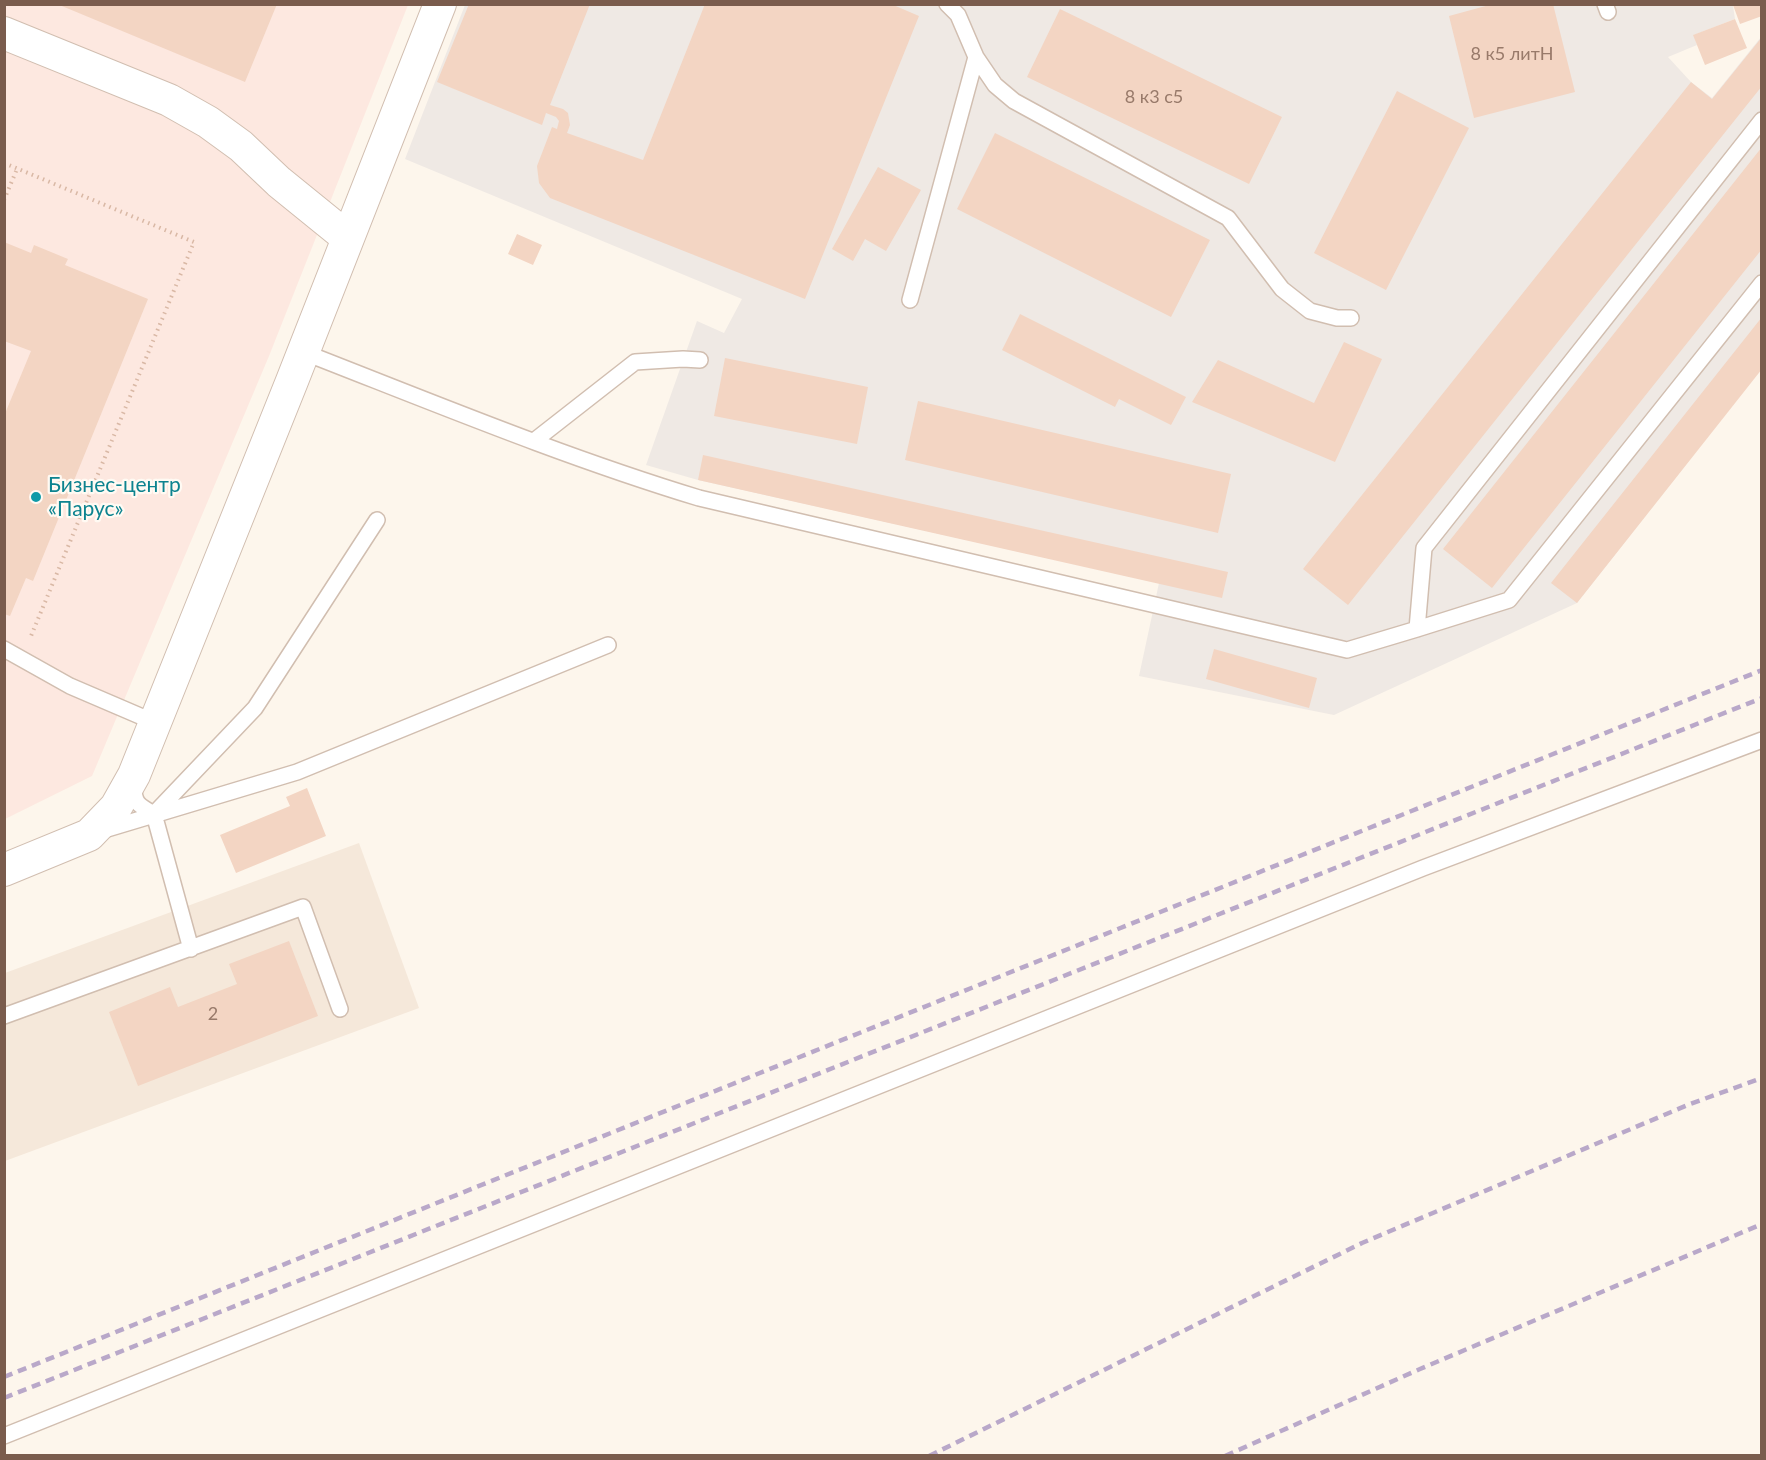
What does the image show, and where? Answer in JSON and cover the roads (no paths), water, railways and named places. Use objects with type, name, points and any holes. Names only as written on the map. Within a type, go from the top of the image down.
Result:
[{"type":"street","points":[[4,870],[89,835],[116,807],[134,775],[440,4]]},
{"type":"street","points":[[4,33],[169,100],[208,122],[241,146],[279,183],[348,238]]},
{"type":"lane","points":[[947,4],[958,15],[976,57],[995,85],[1014,101],[1228,218],[1282,289],[1310,310],[1337,318],[1351,318]]},
{"type":"lane","points":[[910,300],[976,57]]},
{"type":"lane","points":[[1417,629],[1424,548],[1761,120]]},
{"type":"lane","points":[[303,352],[642,481],[699,498],[1347,650],[1509,600],[1761,282]]},
{"type":"lane","points":[[534,441],[635,362],[684,358],[700,360]]},
{"type":"lane","points":[[154,814],[255,708],[377,520]]},
{"type":"lane","points":[[89,835],[297,772],[608,645]]},
{"type":"lane","points":[[4,649],[70,686],[154,722]]},
{"type":"lane","points":[[4,1436],[1423,868],[1761,740]]},
{"type":"lane","points":[[134,775],[134,795],[140,807],[154,814],[191,949]]},
{"type":"lane","points":[[4,1016],[303,907],[340,1009]]},
{"type":"railway","points":[[4,1377],[1762,670]]},
{"type":"railway","points":[[4,1398],[1762,698]]},
{"type":"railway","points":[[929,1456],[1362,1243],[1690,1104],[1762,1078]]},
{"type":"railway","points":[[1225,1456],[1420,1369],[1762,1224]]},
{"type":"place","name":"Бизнес-центр «Парус»","points":[[36,497]]}]
